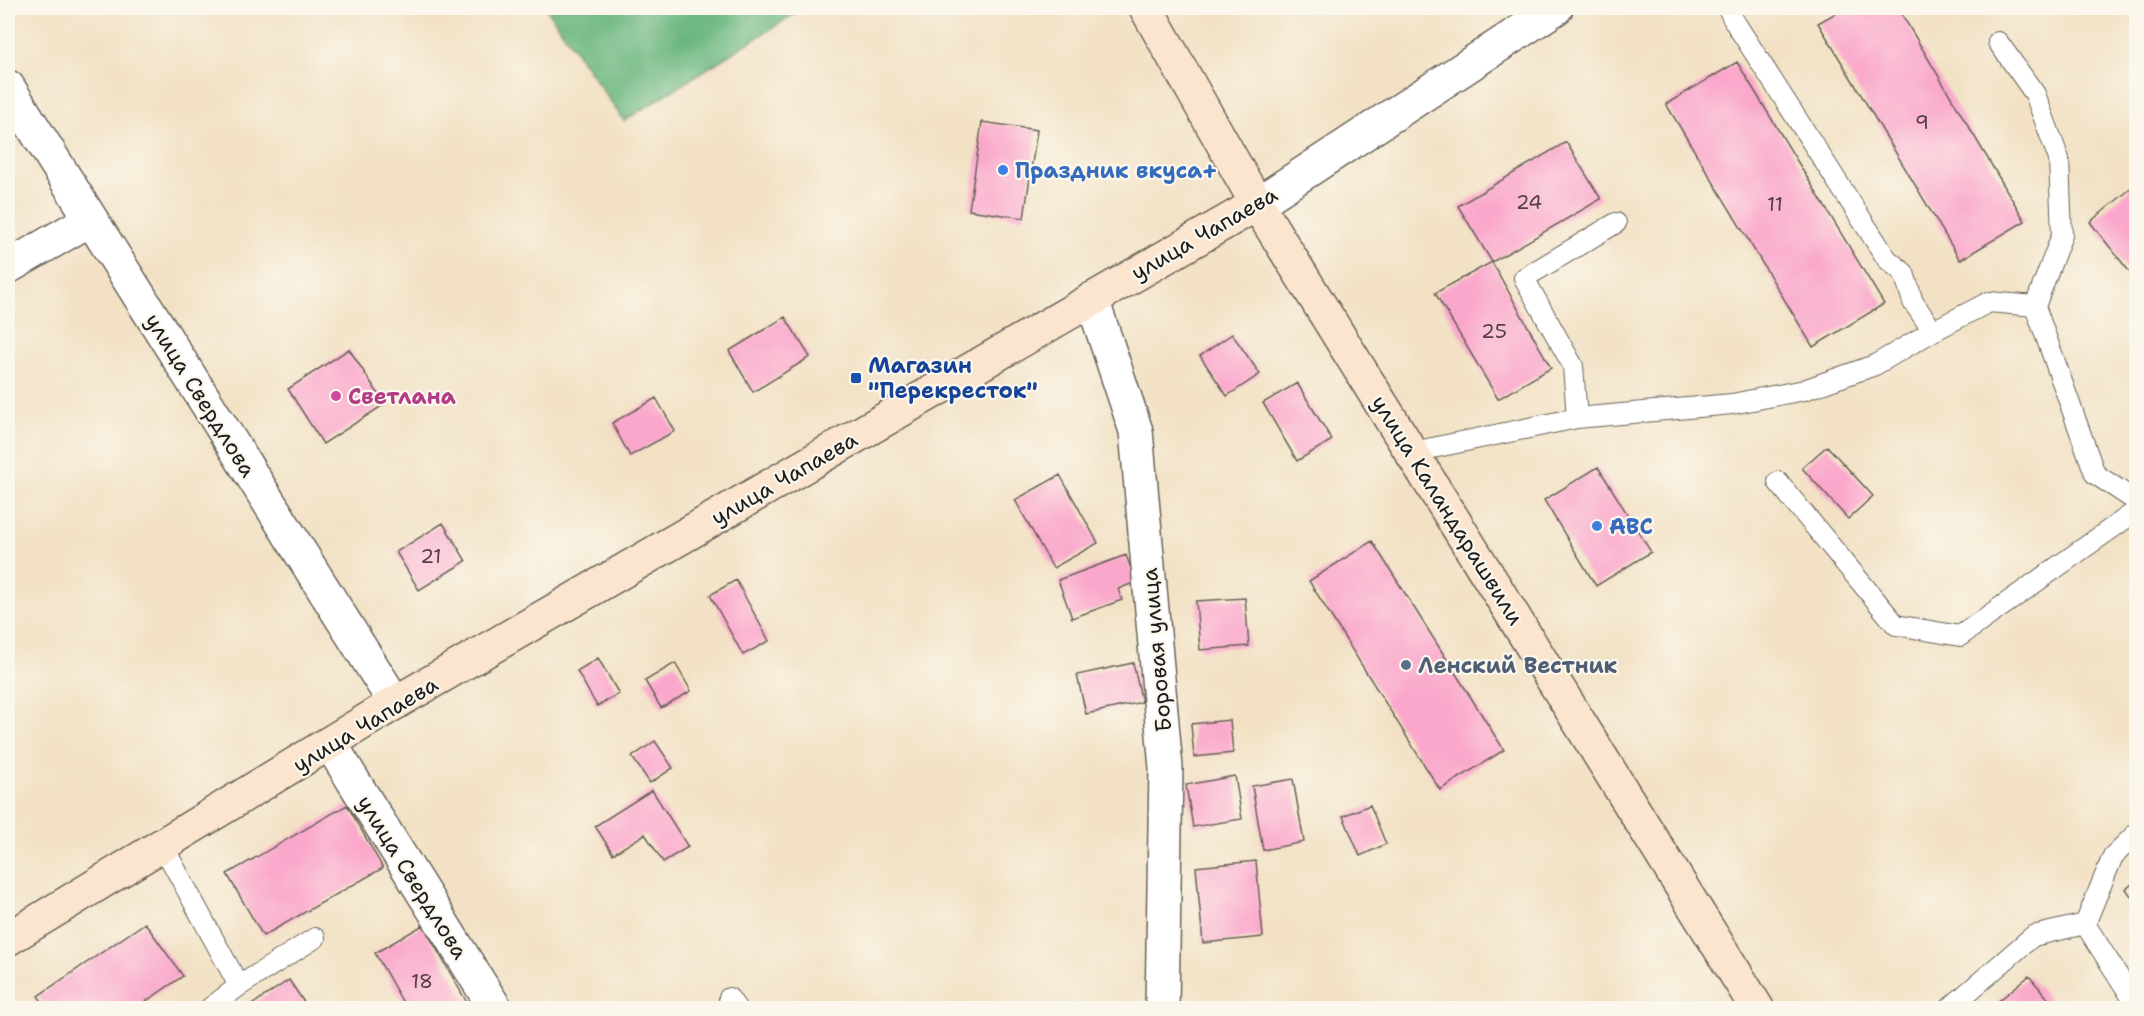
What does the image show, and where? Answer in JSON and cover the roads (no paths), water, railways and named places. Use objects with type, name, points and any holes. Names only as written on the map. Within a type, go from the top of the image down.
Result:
[{"type":"main road","name":"улица Каландарашвили","points":[[1146,8],[1257,204],[1757,1008]]},
{"type":"main road","name":"улица Чапаева","points":[[8,939],[331,745],[395,704],[1257,204]]},
{"type":"street","name":"улица Чапаева","points":[[1257,204],[1556,8]]},
{"type":"street","name":"улица Свердлова","points":[[8,87],[395,704]]},
{"type":"street","points":[[8,267],[91,219]]},
{"type":"street","name":"Боровая улица","points":[[1092,299],[1136,431],[1166,768],[1162,1008]]},
{"type":"street","name":"улица Свердлова","points":[[331,745],[495,1008]]},
{"type":"lane","points":[[1728,8],[1734,21],[1887,259],[1904,273],[1913,302],[1933,331]]},
{"type":"lane","points":[[1998,42],[2035,94],[2059,159],[2062,235],[2036,306],[2095,474],[2136,501]]},
{"type":"lane","points":[[1577,418],[1573,366],[1524,278],[1616,223]]},
{"type":"lane","points":[[1413,452],[1577,418],[1732,404],[1804,390],[1875,365],[1989,302],[2036,306]]},
{"type":"lane","points":[[1778,482],[1896,624],[1960,636],[2136,511]]},
{"type":"lane","points":[[2085,924],[2113,856],[2136,834]]},
{"type":"lane","points":[[163,846],[239,986]]},
{"type":"lane","points":[[2085,924],[2136,1004]]},
{"type":"lane","points":[[1950,1008],[2033,936],[2085,924]]},
{"type":"lane","points":[[210,1008],[239,986],[315,938]]},
{"type":"place","name":"Праздник вкуса+","points":[[1003,170]]},
{"type":"place","name":"Магазин \"Перекресток\"","points":[[856,378]]},
{"type":"place","name":"Светлана","points":[[336,396]]},
{"type":"place","name":"ABC","points":[[1597,526]]},
{"type":"place","name":"Ленский Вестник","points":[[1406,665]]}]
